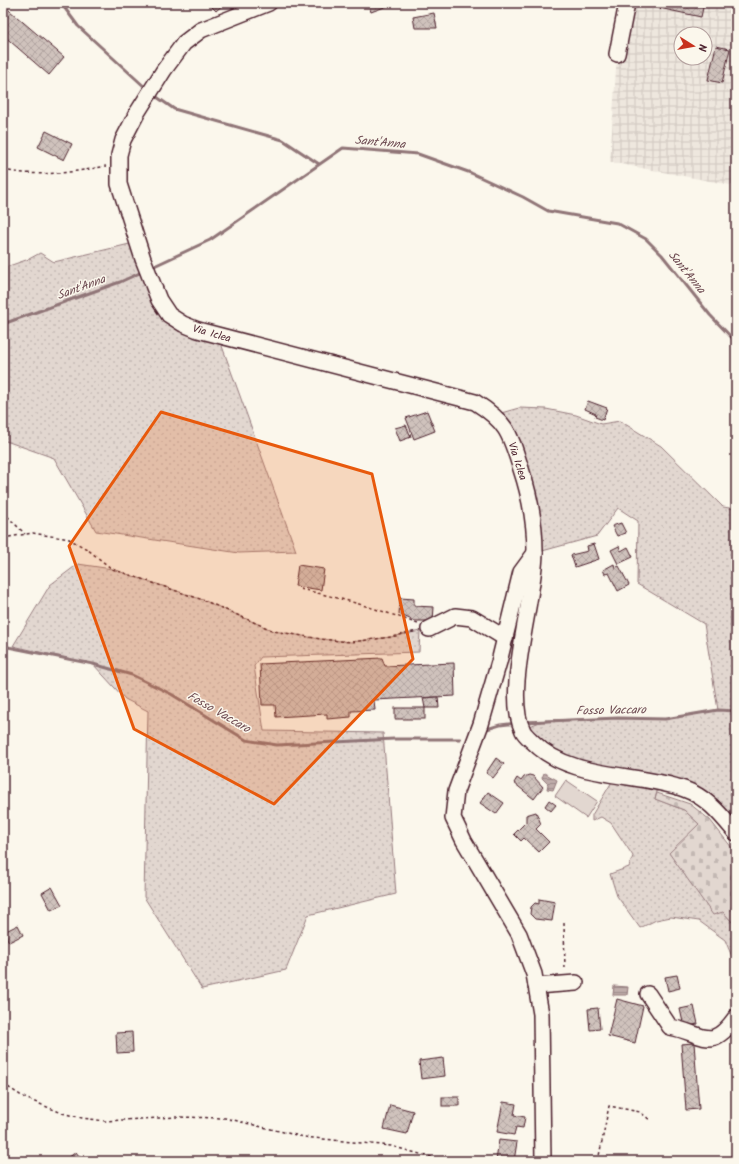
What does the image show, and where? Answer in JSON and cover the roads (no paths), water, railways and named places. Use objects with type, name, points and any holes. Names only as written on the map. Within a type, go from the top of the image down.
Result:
[{"type":"street","name":"Via Iclea","points":[[269,3],[202,30],[184,43],[162,74],[123,140],[118,164],[119,184],[143,259],[159,300],[169,315],[183,324],[198,330],[475,402],[494,415],[510,435],[528,489],[533,519],[535,553],[532,585],[519,669],[516,703],[521,723],[543,752],[566,764],[684,789],[709,802],[736,833]]},
{"type":"street","points":[[617,54],[626,3]]},
{"type":"street","points":[[535,553],[521,572],[505,638],[480,724],[456,791],[453,818],[464,841],[520,934],[534,974],[541,1014],[543,1161]]},
{"type":"street","points":[[429,629],[455,616],[472,618],[505,638]]},
{"type":"street","points":[[536,986],[576,983]]},
{"type":"street","points":[[648,994],[670,1026],[686,1030],[700,1037],[709,1039],[721,1035],[736,1017]]},
{"type":"waterway","points":[[61,3],[78,26],[147,89]]},
{"type":"waterway","points":[[154,95],[174,109],[283,140],[319,164]]},
{"type":"waterway","name":"Sant'Anna","points":[[150,268],[210,240],[343,148],[418,154],[471,173],[523,197],[548,211],[617,223],[646,239],[662,255],[710,315],[736,342]]},
{"type":"waterway","name":"Sant'Anna","points":[[3,324],[120,282],[144,271]]},
{"type":"waterway","name":"Fosso Vaccaro","points":[[3,646],[93,664],[132,675],[171,694],[246,740],[277,745],[394,739],[460,739]]},
{"type":"waterway","name":"Fosso Vaccaro","points":[[524,722],[618,718],[665,719],[718,710],[736,711]]},
{"type":"waterway","name":"Fosso Vaccaro","points":[[487,729],[500,725],[517,723]]}]
